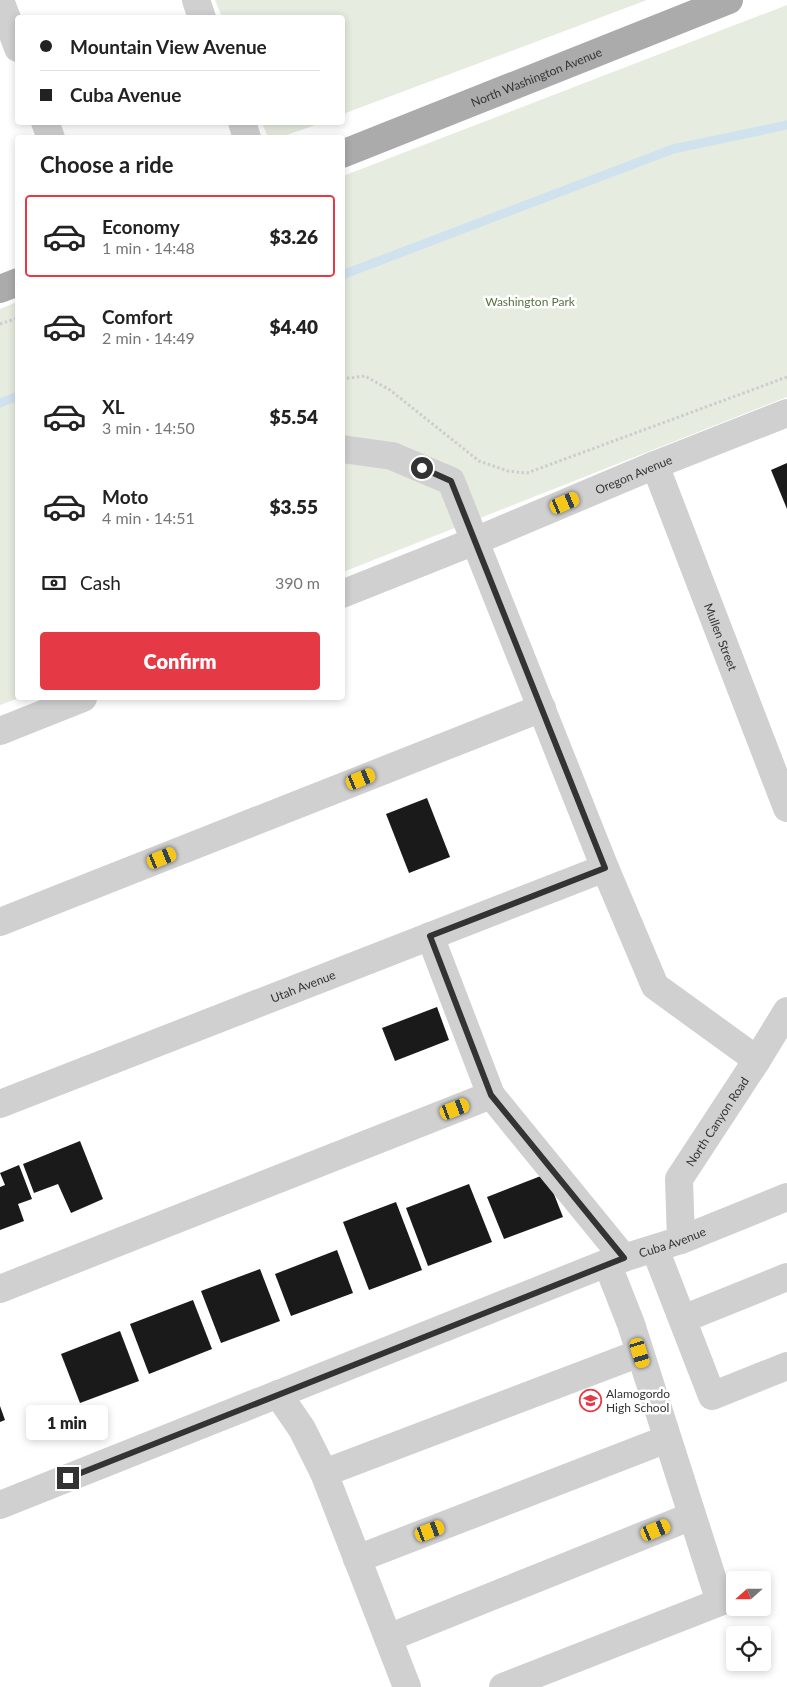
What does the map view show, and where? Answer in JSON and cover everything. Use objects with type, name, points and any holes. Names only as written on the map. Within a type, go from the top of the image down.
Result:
[{"type":"main road","name":"North Washington Avenue","points":[[345,153],[729,0]]},
{"type":"main road","points":[[0,289],[15,283]]},
{"type":"street","points":[[0,0],[15,40]]},
{"type":"street","points":[[196,0],[201,15]]},
{"type":"street","name":"Oregon Avenue","points":[[345,593],[475,541],[655,465],[787,414]]},
{"type":"street","points":[[345,449],[392,456],[451,481],[605,868],[655,986],[757,1060]]},
{"type":"street","name":"Mullen Street","points":[[655,465],[787,808]]},
{"type":"street","points":[[0,731],[78,700]]},
{"type":"street","points":[[0,922],[542,708]]},
{"type":"street","name":"Utah Avenue","points":[[0,1104],[605,868]]},
{"type":"street","points":[[430,936],[491,1095],[615,1261],[631,1324],[720,1602],[504,1687]]},
{"type":"street","name":"North Canyon Road","points":[[681,1240],[679,1178],[787,1011]]},
{"type":"street","points":[[0,1289],[491,1095]]},
{"type":"street","name":"Cuba Avenue","points":[[0,1505],[615,1261],[681,1240],[787,1197]]},
{"type":"street","points":[[656,1249],[712,1396],[787,1366]]},
{"type":"street","points":[[683,1319],[787,1277]]},
{"type":"street","points":[[324,1473],[640,1353]]},
{"type":"street","points":[[278,1394],[302,1429],[324,1473],[407,1687]]},
{"type":"street","points":[[357,1559],[667,1439]]},
{"type":"street","points":[[388,1638],[692,1516]]},
{"type":"path","points":[[0,324],[15,319]]},
{"type":"path","points":[[345,379],[366,376],[390,390],[479,461],[508,471],[527,473],[787,377]]},
{"type":"green space","points":[[215,0],[647,0],[345,113],[345,15],[221,15]]},
{"type":"green space","name":"Washington Park","points":[[787,5],[787,397],[345,571],[345,175]]},
{"type":"green space","points":[[263,125],[315,125],[287,135],[267,135]]},
{"type":"green space","points":[[15,303],[15,699],[0,705],[0,309]]},
{"type":"building","points":[[787,463],[787,509],[771,470]]},
{"type":"building","points":[[427,798],[450,857],[409,873],[386,814]]},
{"type":"building","points":[[437,1007],[449,1040],[395,1061],[382,1028]]},
{"type":"building","points":[[80,1141],[103,1199],[71,1213],[58,1184],[34,1193],[23,1164]]},
{"type":"building","points":[[19,1165],[32,1199],[18,1204],[24,1221],[0,1230],[0,1187],[5,1185],[0,1173]]},
{"type":"building","points":[[546,1174],[563,1217],[504,1239],[487,1197]]},
{"type":"building","points":[[469,1184],[492,1242],[428,1266],[406,1208]]},
{"type":"building","points":[[396,1202],[422,1270],[369,1290],[343,1222]]},
{"type":"building","points":[[337,1250],[353,1293],[291,1316],[275,1274]]},
{"type":"building","points":[[260,1269],[280,1321],[221,1343],[201,1291]]},
{"type":"building","points":[[193,1300],[212,1349],[149,1374],[130,1324]]},
{"type":"building","points":[[120,1331],[139,1381],[80,1403],[61,1354]]},
{"type":"building","points":[[0,1406],[5,1420],[0,1422]]},
{"type":"waterway","points":[[345,274],[673,149],[787,125]]},
{"type":"waterway","points":[[0,403],[15,397]]},
{"type":"place","name":"Alamogordo High School","points":[[590,1400]]},
{"type":"route","points":[[68,1478],[624,1258],[491,1095],[430,936],[605,868],[451,481],[422,468]]}]
